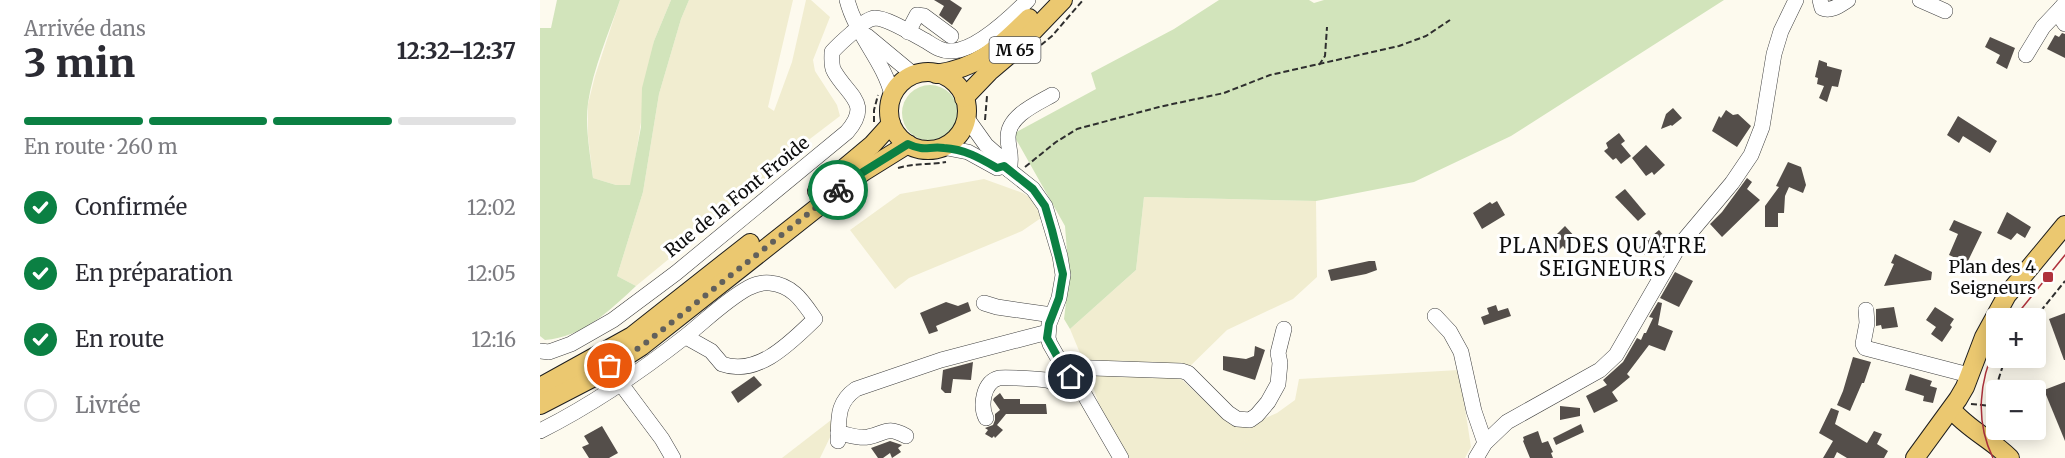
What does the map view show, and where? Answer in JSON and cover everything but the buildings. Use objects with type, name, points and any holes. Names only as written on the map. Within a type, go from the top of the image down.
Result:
[{"type":"main road","name":"M 65","points":[[936,74],[957,71],[978,62],[1006,41],[1048,0]]},
{"type":"main road","name":"M 65","points":[[964,98],[1063,0]]},
{"type":"main road","points":[[540,387],[632,336],[851,164],[872,145],[882,125],[889,110],[886,92],[898,87],[914,75],[929,73],[948,78],[958,87],[964,98],[966,117],[961,132],[942,147],[925,150],[908,144],[882,125]]},
{"type":"main road","points":[[540,405],[594,376],[642,346],[845,185],[908,144]]},
{"type":"main road","points":[[1915,458],[1952,410],[1965,387],[1983,337],[2007,295],[2065,225]]},
{"type":"main road","points":[[1952,410],[1961,421],[1989,439],[2010,458]]},
{"type":"street","points":[[847,0],[858,28],[882,70],[886,92]]},
{"type":"street","points":[[858,28],[876,18],[950,52],[959,50],[1001,26],[1028,0]]},
{"type":"street","points":[[1476,458],[1485,443],[1507,422],[1600,370],[1616,355],[1679,246],[1732,183],[1750,155],[1762,127],[1774,54],[1781,31],[1796,0]]},
{"type":"street","points":[[1820,0],[1822,8],[1825,9],[1837,7],[1848,0]]},
{"type":"street","points":[[1920,0],[1945,11]]},
{"type":"street","points":[[2063,6],[2059,15],[2065,24]]},
{"type":"street","points":[[2026,54],[2043,27],[2063,6]]},
{"type":"street","points":[[908,32],[917,15],[924,16],[951,36]]},
{"type":"street","points":[[858,28],[914,75]]},
{"type":"street","name":"Rue de la Font Froide","points":[[540,351],[549,352],[571,344],[614,320],[693,259],[848,132],[859,115],[858,107],[855,97],[834,70],[832,52],[858,28]]},
{"type":"street","points":[[1010,171],[1012,158],[1008,135],[1012,123],[1030,106],[1052,96]]},
{"type":"street","points":[[966,117],[986,145],[1003,160],[1010,171],[1033,189],[1045,206],[1063,274],[1059,298],[1048,332],[1050,344],[1063,367],[1081,389],[1121,458]]},
{"type":"street","points":[[942,147],[968,152],[997,168],[1010,171]]},
{"type":"street","points":[[540,431],[565,419],[621,384],[756,284],[770,282],[795,292],[815,319],[764,361],[754,365],[726,366],[704,346],[686,337]]},
{"type":"street","points":[[984,303],[1052,315]]},
{"type":"street","points":[[1866,310],[1867,324],[1863,339],[1865,348],[1969,375]]},
{"type":"street","points":[[1435,316],[1450,332],[1461,352],[1474,411],[1485,443]]},
{"type":"street","points":[[1063,367],[1182,371],[1188,374],[1228,413],[1238,419],[1250,420],[1268,402],[1278,384],[1280,363],[1278,353],[1284,329]]},
{"type":"street","points":[[906,436],[891,430],[868,437],[838,437],[842,403],[856,389],[941,360],[1048,332]]},
{"type":"street","points":[[986,418],[983,412],[985,392],[999,378],[1043,379],[1051,381],[1064,390],[1081,389]]},
{"type":"street","points":[[621,384],[662,439],[673,458]]},
{"type":"path","points":[[1036,49],[1052,36],[1083,0]]},
{"type":"path","points":[[1010,171],[1024,169],[1056,142],[1077,129],[1159,107],[1224,93],[1270,75],[1399,46],[1426,36],[1450,20]]},
{"type":"path","points":[[1319,65],[1325,56],[1327,27]]},
{"type":"path","points":[[882,125],[874,110],[886,92]]},
{"type":"path","points":[[986,126],[984,108],[987,94]]},
{"type":"path","points":[[2043,308],[2065,281]]},
{"type":"path","points":[[1974,404],[1986,405]]},
{"type":"shaded area","points":[[620,0],[671,0],[654,41],[631,185],[616,185],[593,178],[588,136],[588,104]]},
{"type":"shaded area","points":[[689,0],[793,0],[768,107],[774,111],[792,62],[806,0],[811,0],[830,17],[813,60],[815,71],[837,105],[840,116],[798,148],[760,184],[636,286],[617,276],[643,192],[659,94],[681,19]]},
{"type":"shaded area","points":[[984,179],[1023,193],[1035,201],[1041,218],[1022,231],[909,278],[895,289],[850,230],[900,194]]},
{"type":"shaded area","points":[[1144,197],[1316,201],[1317,277],[1293,299],[1227,330],[1179,377],[1221,416],[1256,422],[1277,413],[1295,400],[1299,379],[1459,370],[1471,447],[1465,458],[1127,458],[1108,431],[1070,329],[1136,270]]},
{"type":"shaded area","points":[[835,417],[835,427],[820,458],[782,458]]},
{"type":"green space","points":[[557,0],[620,0],[594,77],[588,103],[587,131],[593,178],[616,185],[630,185],[641,127],[642,88],[654,41],[671,0],[689,0],[681,19],[659,94],[643,192],[617,276],[636,286],[595,321],[571,334],[545,340],[540,336],[540,28],[551,28]]},
{"type":"green space","points":[[1219,0],[1309,0],[1314,3],[1324,0],[1724,0],[1511,136],[1414,182],[1316,201],[1144,197],[1136,270],[1070,329],[1064,319],[1069,277],[1065,226],[1013,134],[1096,89],[1091,73],[1174,29]]},
{"type":"green space","points":[[930,85],[941,87],[950,93],[956,102],[958,113],[956,124],[950,133],[941,139],[930,141],[919,139],[910,133],[904,124],[902,113],[904,102],[910,93],[919,87]]},
{"type":"tram line","points":[[2022,308],[2065,255]]},
{"type":"tram line","points":[[1987,368],[1981,401],[1983,430],[1993,458]]},
{"type":"way so far","points":[[610,366],[642,346],[838,190]]},
{"type":"place","name":"Plan des 4 Seigneurs","points":[[2048,277]]},
{"type":"district","name":"PLAN DES QUATRE SEIGNEURS","points":[[1603,258]]},
{"type":"route","points":[[838,190],[908,144],[925,150],[942,147],[968,152],[997,168],[1004,166],[1033,189],[1045,206],[1063,274],[1059,298],[1049,324],[1047,338],[1071,377]]}]
